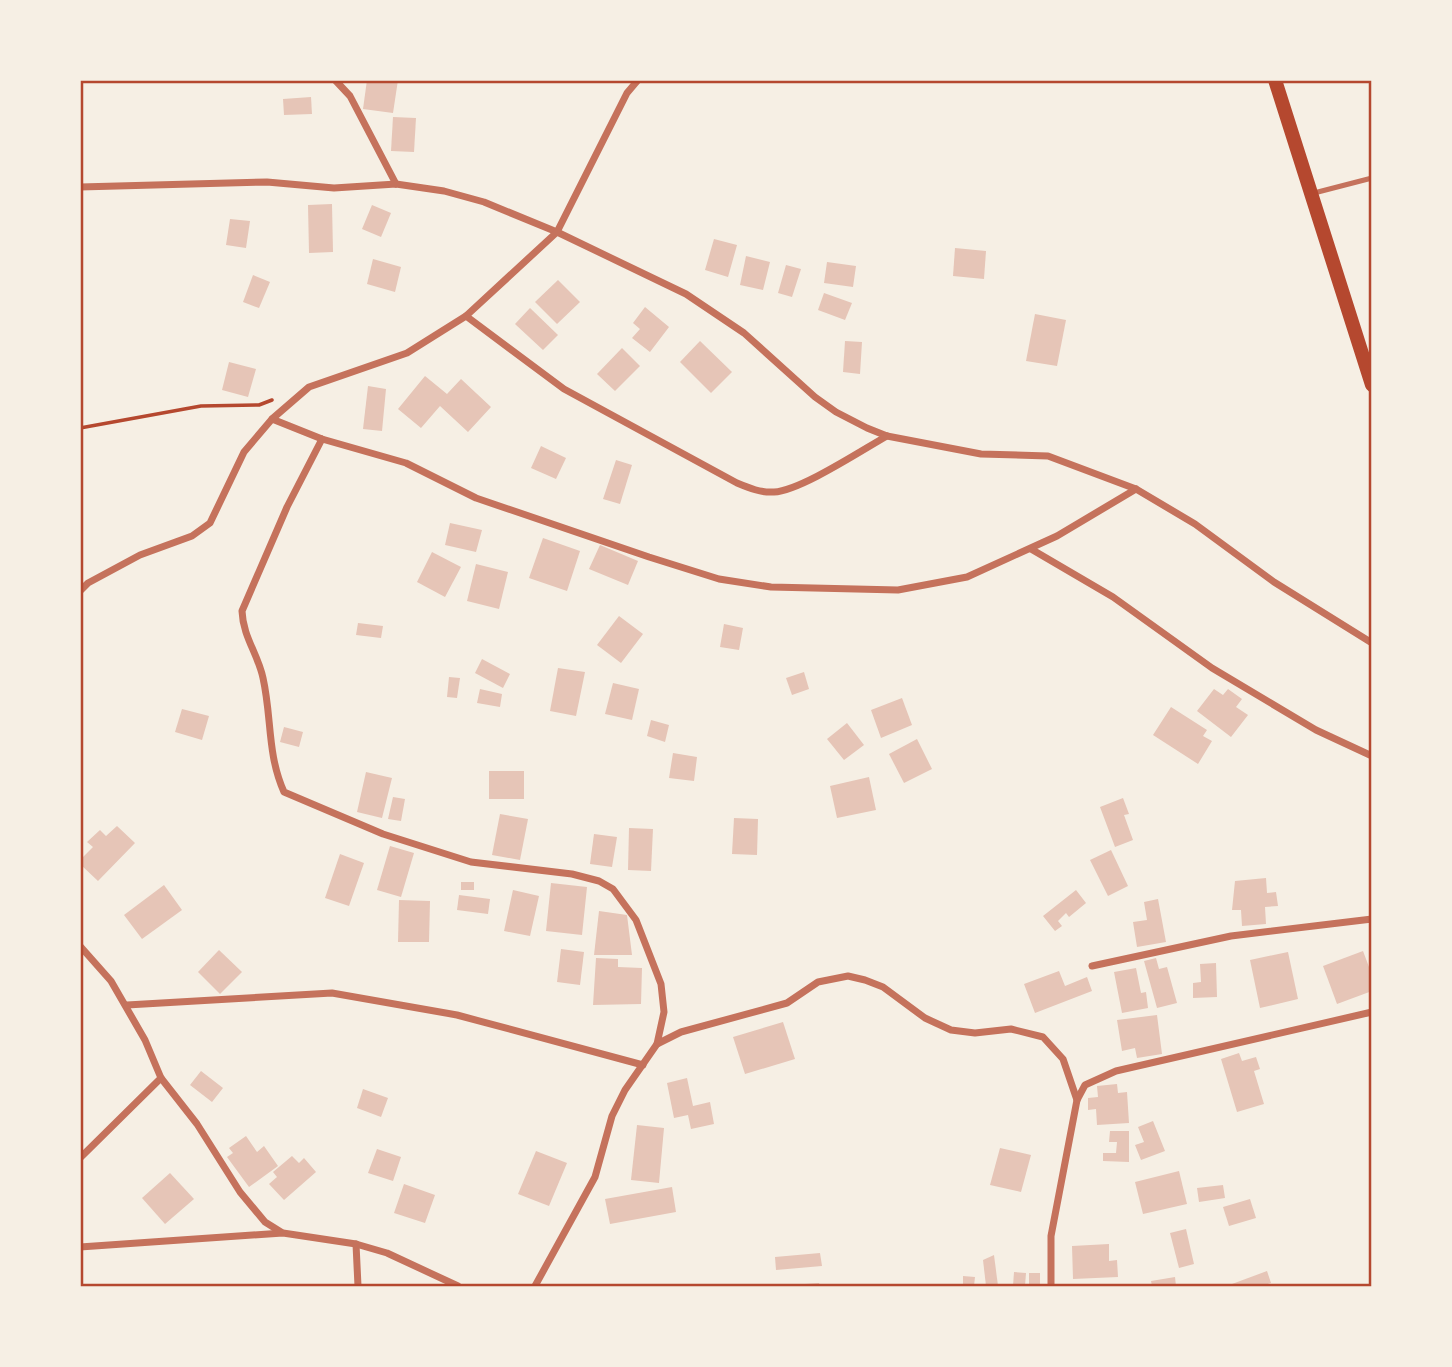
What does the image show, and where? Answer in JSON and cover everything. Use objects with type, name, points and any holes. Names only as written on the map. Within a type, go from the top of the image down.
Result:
[{"type":"main road","points":[[1275,80],[1371,385]]},
{"type":"street","points":[[335,80],[350,96],[396,184]]},
{"type":"street","points":[[80,591],[88,583],[140,555],[191,536],[210,523],[244,452],[272,419],[309,387],[407,354],[466,316],[557,232],[627,93],[638,80]]},
{"type":"street","points":[[80,187],[267,182],[334,188],[396,184],[444,191],[484,202],[557,232],[686,294],[744,332],[836,412],[887,436],[981,454],[1048,456],[1136,489],[1195,524],[1274,582],[1371,643]]},
{"type":"street","points":[[466,316],[564,389],[718,473],[761,492],[778,492],[798,484],[887,436]]},
{"type":"street","points":[[272,419],[322,439],[406,463],[476,498],[719,579],[831,591],[898,590],[967,577],[1031,548],[1136,489]]},
{"type":"street","points":[[322,439],[287,508],[242,611],[242,625],[263,677],[272,760],[284,792],[383,834],[471,862],[572,874],[599,881],[612,888],[636,920],[661,985],[664,1012],[657,1044],[625,1090],[612,1116],[595,1177],[535,1286]]},
{"type":"street","points":[[1031,548],[1113,597],[1212,668],[1316,730],[1371,756]]},
{"type":"street","points":[[1092,966],[1231,936],[1371,919]]},
{"type":"street","points":[[80,946],[111,981],[127,1005],[161,1077],[198,1124],[254,1211],[283,1233]]},
{"type":"street","points":[[657,1044],[681,1032],[787,1003],[818,982],[848,976],[883,988],[909,1009],[951,1030],[975,1033],[1011,1029],[1043,1037],[1063,1059],[1077,1100]]},
{"type":"street","points":[[127,1005],[332,993],[457,1015],[643,1066]]},
{"type":"street","points":[[1051,1286],[1051,1236],[1077,1100],[1085,1085],[1116,1071],[1371,1012]]},
{"type":"street","points":[[80,1158],[161,1077]]},
{"type":"street","points":[[80,1247],[283,1233],[356,1244],[387,1253],[458,1286]]},
{"type":"street","points":[[356,1244],[358,1286]]},
{"type":"lane","points":[[1312,193],[1371,178]]},
{"type":"path","points":[[80,428],[201,406],[259,405],[309,387]]},
{"type":"building","points":[[367,80],[398,80],[393,113],[363,109]]},
{"type":"building","points":[[311,97],[312,114],[284,115],[283,99]]},
{"type":"building","points":[[393,117],[416,118],[414,152],[391,151]]},
{"type":"building","points":[[332,204],[333,252],[309,253],[308,205]]},
{"type":"building","points":[[372,205],[391,213],[381,237],[362,229]]},
{"type":"building","points":[[230,219],[250,221],[246,248],[226,245]]},
{"type":"building","points":[[714,239],[737,245],[728,277],[705,270]]},
{"type":"building","points":[[955,248],[986,251],[984,279],[953,276]]},
{"type":"building","points":[[746,256],[770,262],[763,290],[740,285]]},
{"type":"building","points":[[373,259],[401,267],[395,292],[367,284]]},
{"type":"building","points":[[827,262],[856,266],[853,287],[824,283]]},
{"type":"building","points":[[786,265],[801,269],[792,297],[778,293]]},
{"type":"building","points":[[253,275],[270,282],[259,308],[243,302]]},
{"type":"building","points":[[558,280],[580,302],[557,324],[535,302]]},
{"type":"building","points":[[824,293],[852,303],[845,320],[818,310]]},
{"type":"building","points":[[645,307],[669,327],[650,352],[632,338],[640,329],[633,323]]},
{"type":"building","points":[[530,308],[558,335],[543,350],[515,324]]},
{"type":"building","points":[[1035,314],[1066,320],[1057,366],[1026,361]]},
{"type":"building","points":[[700,341],[732,372],[711,393],[680,362]]},
{"type":"building","points":[[845,341],[862,342],[860,374],[843,372]]},
{"type":"building","points":[[622,348],[640,366],[615,391],[597,374]]},
{"type":"building","points":[[229,362],[256,369],[248,397],[222,390]]},
{"type":"building","points":[[425,376],[447,394],[461,379],[491,407],[468,432],[440,406],[421,428],[398,409]]},
{"type":"building","points":[[368,386],[386,389],[382,431],[363,429]]},
{"type":"building","points":[[541,446],[566,458],[556,479],[531,468]]},
{"type":"building","points":[[616,460],[632,465],[620,504],[603,499]]},
{"type":"building","points":[[450,523],[482,530],[476,552],[445,545]]},
{"type":"building","points":[[543,538],[580,551],[567,591],[529,578]]},
{"type":"building","points":[[600,545],[638,561],[628,585],[589,569]]},
{"type":"building","points":[[432,552],[461,567],[445,597],[417,582]]},
{"type":"building","points":[[476,564],[508,572],[499,609],[467,601]]},
{"type":"building","points":[[619,616],[643,634],[621,663],[597,645]]},
{"type":"building","points":[[358,623],[383,626],[381,638],[356,635]]},
{"type":"building","points":[[724,624],[743,628],[739,650],[720,647]]},
{"type":"building","points":[[482,659],[510,674],[503,688],[475,673]]},
{"type":"building","points":[[558,668],[585,672],[576,716],[550,711]]},
{"type":"building","points":[[804,672],[809,689],[792,695],[786,678]]},
{"type":"building","points":[[449,677],[460,678],[457,698],[447,697]]},
{"type":"building","points":[[613,683],[639,689],[632,720],[605,714]]},
{"type":"building","points":[[480,689],[502,694],[500,707],[477,703]]},
{"type":"building","points":[[1214,689],[1223,695],[1228,689],[1242,699],[1236,707],[1248,715],[1231,737],[1197,711]]},
{"type":"building","points":[[902,698],[912,725],[881,738],[871,710]]},
{"type":"building","points":[[1171,707],[1207,730],[1203,736],[1212,741],[1198,764],[1153,735]]},
{"type":"building","points":[[182,709],[209,716],[202,740],[175,732]]},
{"type":"building","points":[[651,720],[669,725],[665,742],[647,736]]},
{"type":"building","points":[[847,723],[864,745],[844,760],[827,739]]},
{"type":"building","points":[[284,727],[303,732],[299,747],[280,742]]},
{"type":"building","points":[[917,739],[932,769],[904,783],[889,754]]},
{"type":"building","points":[[673,753],[697,757],[694,781],[669,778]]},
{"type":"building","points":[[489,771],[524,771],[524,799],[489,799]]},
{"type":"building","points":[[366,772],[392,778],[382,818],[357,812]]},
{"type":"building","points":[[869,777],[876,810],[837,818],[830,786]]},
{"type":"building","points":[[393,797],[405,799],[401,821],[388,819]]},
{"type":"building","points":[[1123,798],[1129,814],[1124,815],[1133,840],[1115,847],[1100,807]]},
{"type":"building","points":[[500,814],[528,819],[520,860],[492,855]]},
{"type":"building","points":[[734,818],[758,819],[757,855],[732,854]]},
{"type":"building","points":[[117,826],[135,843],[98,881],[80,864],[80,860],[93,847],[87,842],[100,830],[106,836]]},
{"type":"building","points":[[629,828],[653,829],[651,871],[628,870]]},
{"type":"building","points":[[594,834],[617,837],[612,867],[590,864]]},
{"type":"building","points":[[390,846],[414,853],[401,897],[377,890]]},
{"type":"building","points":[[1111,850],[1128,886],[1108,896],[1090,860]]},
{"type":"building","points":[[340,854],[364,863],[349,906],[325,898]]},
{"type":"building","points":[[1266,878],[1267,893],[1276,892],[1278,906],[1265,907],[1266,924],[1242,926],[1241,910],[1232,910],[1235,881]]},
{"type":"building","points":[[461,882],[474,882],[474,890],[461,890]]},
{"type":"building","points":[[551,883],[587,887],[582,935],[546,931]]},
{"type":"building","points":[[164,885],[182,910],[142,939],[124,915]]},
{"type":"building","points":[[513,890],[539,896],[530,936],[504,931]]},
{"type":"building","points":[[1076,890],[1086,903],[1069,917],[1066,913],[1058,921],[1062,926],[1055,931],[1043,916]]},
{"type":"building","points":[[459,895],[490,899],[488,914],[457,910]]},
{"type":"building","points":[[1158,899],[1166,942],[1137,947],[1133,922],[1147,920],[1144,902]]},
{"type":"building","points":[[399,900],[430,901],[429,942],[398,942]]},
{"type":"building","points":[[599,911],[627,915],[632,955],[594,955]]},
{"type":"building","points":[[561,949],[584,952],[580,985],[557,982]]},
{"type":"building","points":[[219,950],[242,972],[220,994],[198,972]]},
{"type":"building","points":[[1363,951],[1372,975],[1372,991],[1337,1004],[1323,966]]},
{"type":"building","points":[[1288,952],[1298,999],[1260,1008],[1250,960]]},
{"type":"building","points":[[596,958],[618,959],[618,967],[642,968],[641,1004],[593,1005]]},
{"type":"building","points":[[1156,958],[1159,969],[1167,967],[1177,1003],[1157,1008],[1144,961]]},
{"type":"building","points":[[1216,963],[1217,997],[1193,998],[1193,983],[1201,982],[1200,964]]},
{"type":"building","points":[[1136,968],[1141,993],[1146,992],[1148,1008],[1122,1013],[1114,972]]},
{"type":"building","points":[[1059,971],[1065,986],[1087,977],[1092,991],[1035,1013],[1024,984]]},
{"type":"building","points":[[1157,1015],[1162,1054],[1137,1058],[1135,1048],[1122,1051],[1117,1020]]},
{"type":"building","points":[[783,1022],[795,1059],[745,1074],[733,1037]]},
{"type":"building","points":[[1239,1053],[1242,1061],[1256,1057],[1260,1069],[1254,1071],[1264,1104],[1237,1112],[1221,1059]]},
{"type":"building","points":[[201,1071],[223,1088],[212,1102],[190,1085]]},
{"type":"building","points":[[687,1078],[693,1106],[710,1102],[714,1124],[691,1129],[688,1115],[674,1118],[667,1083]]},
{"type":"building","points":[[1117,1084],[1118,1093],[1127,1092],[1129,1123],[1097,1125],[1096,1109],[1088,1110],[1088,1098],[1098,1097],[1097,1086]]},
{"type":"building","points":[[363,1089],[388,1098],[381,1117],[357,1108]]},
{"type":"building","points":[[1153,1121],[1165,1151],[1141,1160],[1135,1145],[1144,1142],[1138,1127]]},
{"type":"building","points":[[637,1125],[664,1128],[659,1183],[631,1180]]},
{"type":"building","points":[[1110,1131],[1129,1131],[1129,1162],[1103,1161],[1103,1153],[1116,1153],[1117,1142],[1109,1142]]},
{"type":"building","points":[[246,1136],[257,1152],[264,1146],[278,1166],[249,1187],[227,1157],[233,1153],[229,1148]]},
{"type":"building","points":[[1000,1148],[1031,1155],[1021,1192],[990,1185]]},
{"type":"building","points":[[377,1149],[401,1157],[393,1181],[368,1173]]},
{"type":"building","points":[[536,1151],[567,1163],[549,1206],[518,1194]]},
{"type":"building","points":[[292,1156],[299,1163],[304,1158],[316,1172],[284,1200],[269,1184],[277,1177],[273,1172]]},
{"type":"building","points":[[1179,1171],[1187,1204],[1143,1214],[1135,1182]]},
{"type":"building","points":[[170,1173],[194,1199],[165,1224],[142,1198]]},
{"type":"building","points":[[404,1184],[435,1195],[425,1223],[394,1213]]},
{"type":"building","points":[[1223,1185],[1225,1198],[1199,1202],[1197,1188]]},
{"type":"building","points":[[672,1187],[676,1212],[610,1224],[605,1199]]},
{"type":"building","points":[[1250,1199],[1256,1218],[1229,1226],[1223,1207]]},
{"type":"building","points":[[1186,1229],[1194,1264],[1179,1268],[1170,1233]]},
{"type":"building","points":[[1109,1244],[1109,1261],[1117,1260],[1118,1277],[1073,1279],[1072,1246]]},
{"type":"building","points":[[820,1253],[822,1266],[776,1270],[775,1257]]},
{"type":"building","points":[[994,1255],[998,1286],[986,1286],[983,1260]]},
{"type":"building","points":[[1267,1271],[1271,1283],[1261,1286],[1232,1286],[1232,1284]]},
{"type":"building","points":[[1014,1272],[1026,1273],[1025,1286],[1013,1286]]},
{"type":"building","points":[[1029,1273],[1040,1273],[1040,1286],[1029,1286]]},
{"type":"building","points":[[963,1276],[975,1277],[974,1286],[963,1286]]},
{"type":"building","points":[[1175,1277],[1176,1286],[1152,1286],[1151,1281]]},
{"type":"building","points":[[819,1283],[820,1286],[805,1286],[805,1284]]}]
